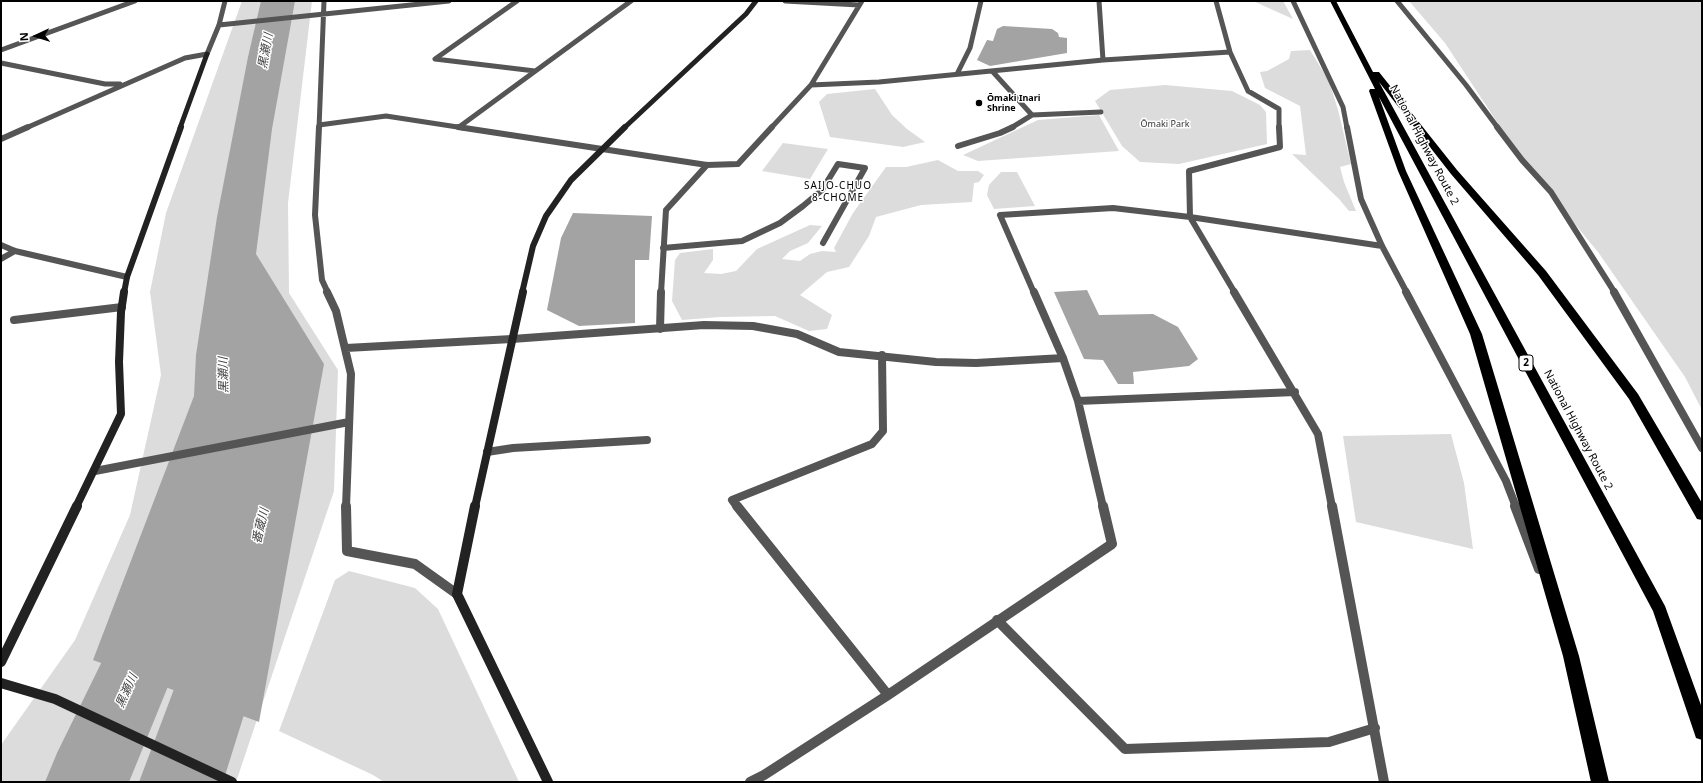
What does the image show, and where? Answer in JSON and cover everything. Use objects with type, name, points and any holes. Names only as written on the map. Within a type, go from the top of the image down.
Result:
[{"type":"highway","name":"National Highway Route 2","points":[[1333,1],[1357,50],[1660,610],[1702,732]]},
{"type":"highway","points":[[1357,50],[1454,172],[1542,273],[1634,397],[1702,515]]},
{"type":"highway","points":[[1357,50],[1402,171],[1476,334],[1571,656],[1600,782]]},
{"type":"street","points":[[1,50],[136,1]]},
{"type":"street","points":[[1,662],[95,471],[121,414],[119,362],[122,306],[127,277],[207,54],[219,25],[225,1]]},
{"type":"street","points":[[324,1],[320,14],[319,125],[316,215],[322,280],[336,311],[351,374],[346,497],[347,551],[415,564],[457,594],[548,782]]},
{"type":"street","points":[[219,25],[449,1]]},
{"type":"street","points":[[517,1],[435,59],[535,71]]},
{"type":"street","points":[[459,128],[631,1]]},
{"type":"street","points":[[457,594],[512,339],[534,246],[546,216],[571,180],[601,149],[746,14],[756,1]]},
{"type":"street","points":[[319,125],[386,116],[707,165],[738,164],[811,85],[860,3],[785,1]]},
{"type":"street","points":[[957,74],[970,48],[981,1]]},
{"type":"street","points":[[1099,1],[1103,60]]},
{"type":"street","points":[[1216,1],[1230,52],[1248,91],[1279,109],[1280,148],[1189,171],[1190,217],[1295,392],[1318,434],[1375,728],[1384,782]]},
{"type":"street","points":[[1293,1],[1343,107],[1361,199],[1382,246],[1506,481],[1571,656]]},
{"type":"street","points":[[1397,1],[1466,85],[1522,160],[1551,192],[1623,306],[1702,448]]},
{"type":"street","points":[[811,85],[879,82],[1103,60],[1230,52]]},
{"type":"street","points":[[1,139],[185,58],[207,54]]},
{"type":"street","points":[[1,62],[105,84],[125,84]]},
{"type":"street","points":[[993,72],[1032,115]]},
{"type":"street","points":[[958,146],[1000,133],[1019,124],[1032,115],[1101,112]]},
{"type":"street","points":[[663,248],[742,241],[780,223],[803,206],[822,190],[838,164],[865,168],[823,243]]},
{"type":"street","points":[[660,329],[666,210],[707,165]]},
{"type":"street","points":[[750,782],[764,775],[888,694],[1112,544],[1078,401],[1063,358],[1000,215],[1113,208],[1190,217],[1382,246]]},
{"type":"street","points":[[1,246],[15,252],[127,277]]},
{"type":"street","points":[[1,259],[15,252]]},
{"type":"street","points":[[14,320],[122,306]]},
{"type":"street","points":[[346,348],[512,339],[704,325],[753,326],[797,334],[839,352],[882,355],[936,362],[976,362],[1063,358]]},
{"type":"street","points":[[882,355],[883,431],[872,444],[732,500],[888,694]]},
{"type":"street","points":[[1078,401],[1295,392]]},
{"type":"street","points":[[95,471],[349,422]]},
{"type":"street","points":[[487,452],[513,448],[647,440]]},
{"type":"street","points":[[997,620],[1125,749],[1329,742],[1375,728]]},
{"type":"street","points":[[1,683],[55,699],[232,782]]},
{"type":"green space","points":[[242,1],[312,1],[288,203],[289,293],[338,370],[334,491],[236,782],[1,782],[1,745],[75,640],[130,515],[161,375],[150,292],[166,213]]},
{"type":"green space","points":[[1253,1],[1283,1],[1293,19]]},
{"type":"green space","points":[[1409,1],[1702,1],[1702,410],[1685,377],[1598,252],[1522,160],[1445,43]]},
{"type":"green space","points":[[1310,50],[1329,81],[1338,110],[1351,164],[1340,167],[1344,182],[1356,211],[1349,211],[1339,199],[1292,154],[1306,155],[1300,106],[1265,88],[1260,72],[1267,71],[1289,59],[1291,51]]},
{"type":"green space","name":"Ōmaki Park","points":[[1165,85],[1232,91],[1260,105],[1266,112],[1267,144],[1179,164],[1140,162],[1122,146],[1095,101],[1110,90]]},
{"type":"green space","points":[[875,89],[892,115],[907,129],[925,142],[903,147],[830,137],[819,102],[827,94]]},
{"type":"green space","points":[[1099,115],[1119,151],[978,161],[963,155],[1038,120]]},
{"type":"green space","points":[[783,143],[828,149],[810,179],[762,171]]},
{"type":"green space","points":[[938,160],[958,171],[978,171],[984,175],[979,182],[974,183],[972,202],[921,205],[876,217],[869,236],[849,267],[827,272],[800,295],[832,315],[827,329],[809,331],[775,316],[720,317],[682,320],[672,301],[675,260],[680,253],[713,249],[713,260],[704,273],[721,274],[736,271],[757,249],[810,225],[822,226],[808,243],[790,251],[782,259],[800,261],[810,254],[822,251],[836,252],[834,248],[853,213],[886,167],[906,167]]},
{"type":"green space","points":[[1001,172],[1017,172],[1035,206],[994,209],[987,195],[989,185]]},
{"type":"green space","points":[[1451,434],[1464,483],[1473,549],[1356,522],[1343,436]]},
{"type":"green space","points":[[349,571],[415,588],[438,609],[519,782],[384,782],[373,775],[279,731],[335,580]]},
{"type":"water","points":[[261,1],[295,1],[272,129],[256,254],[324,364],[259,722],[93,660],[194,396],[196,355],[217,217],[248,57]]},
{"type":"water","points":[[1003,26],[1052,29],[1058,33],[1059,37],[1067,38],[1067,53],[990,66],[977,60],[987,40],[993,41],[997,29]]},
{"type":"water","points":[[573,213],[652,216],[649,260],[635,260],[635,323],[579,326],[547,310],[561,238]]},
{"type":"water","points":[[1087,290],[1099,315],[1153,314],[1178,327],[1198,359],[1189,366],[1133,372],[1134,384],[1118,384],[1103,360],[1084,359],[1054,292]]},
{"type":"waterway","name":"黒瀬川","points":[[87,782],[166,603]]},
{"type":"waterway","name":"番蔵川","points":[[181,782],[234,628]]},
{"type":"place","name":"Ōmaki Inari Shrine","points":[[979,103]]},
{"type":"district","name":"SAIJO-CHUO 8-CHOME","points":[[838,192]]}]
